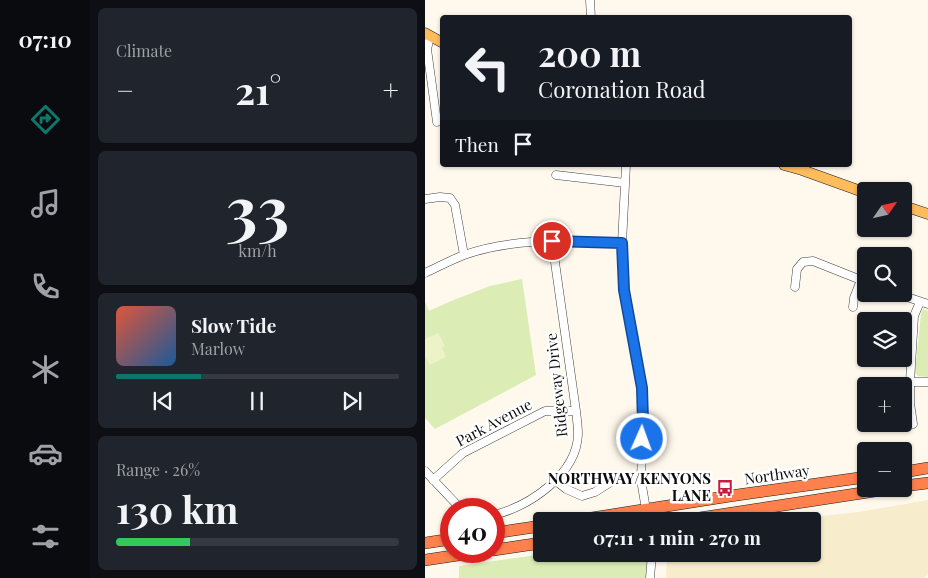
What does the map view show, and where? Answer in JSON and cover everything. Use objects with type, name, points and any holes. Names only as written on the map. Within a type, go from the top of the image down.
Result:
[{"type":"highway","points":[[912,471],[928,468]]},
{"type":"highway","name":"Northway","points":[[664,512],[730,496],[857,478]]},
{"type":"highway","points":[[912,485],[928,482]]},
{"type":"highway","name":"Northway","points":[[739,512],[857,494]]},
{"type":"highway","points":[[505,531],[533,527]]},
{"type":"highway","points":[[425,542],[440,540]]},
{"type":"highway","points":[[505,548],[533,544]]},
{"type":"highway","points":[[425,560],[440,558]]},
{"type":"main road","points":[[428,35],[440,41]]},
{"type":"main road","points":[[792,167],[857,189]]},
{"type":"main road","points":[[913,209],[928,214]]},
{"type":"street","points":[[590,0],[591,15]]},
{"type":"street","points":[[428,35],[427,49],[437,122]]},
{"type":"street","points":[[626,167],[622,243],[624,290],[642,388],[643,422],[640,472],[646,512]]},
{"type":"street","points":[[556,175],[568,172],[625,183]]},
{"type":"street","points":[[425,199],[449,198],[455,204],[464,255]]},
{"type":"street","points":[[425,273],[464,255],[504,245],[552,241],[622,243]]},
{"type":"street","name":"Ridgeway Drive","points":[[505,512],[533,498],[556,481],[571,458],[578,435],[552,241]]},
{"type":"street","points":[[795,287],[797,269],[803,262],[813,261],[857,278]]},
{"type":"street","points":[[853,307],[857,293]]},
{"type":"street","points":[[910,377],[914,316],[924,303],[912,299]]},
{"type":"street","points":[[912,382],[928,382]]},
{"type":"street","name":"Park Avenue","points":[[433,480],[463,453],[545,411],[576,411]]},
{"type":"street","points":[[912,417],[913,424]]},
{"type":"street","points":[[425,471],[450,498]]},
{"type":"street","points":[[556,481],[566,489],[582,496],[595,492],[614,480]]},
{"type":"street","points":[[650,578],[651,562]]},
{"type":"shaded area","points":[[928,500],[928,572],[925,578],[666,578],[667,562],[821,562],[821,516],[859,512]]},
{"type":"green space","points":[[522,279],[536,375],[435,429],[425,418],[425,302],[429,311],[490,286]]},
{"type":"green space","points":[[923,309],[928,311],[928,377],[918,376],[915,373]]},
{"type":"green space","points":[[438,333],[445,346],[442,348],[446,357],[430,365],[425,356],[425,339]]},
{"type":"green space","points":[[533,556],[533,562],[649,562],[648,578],[459,578],[459,566],[480,563],[505,563],[505,560]]},
{"type":"place","name":"NORTHWAY/KENYONS LANE","points":[[725,488]]},
{"type":"route","points":[[552,241],[622,243],[624,290],[642,388],[642,439]]}]
